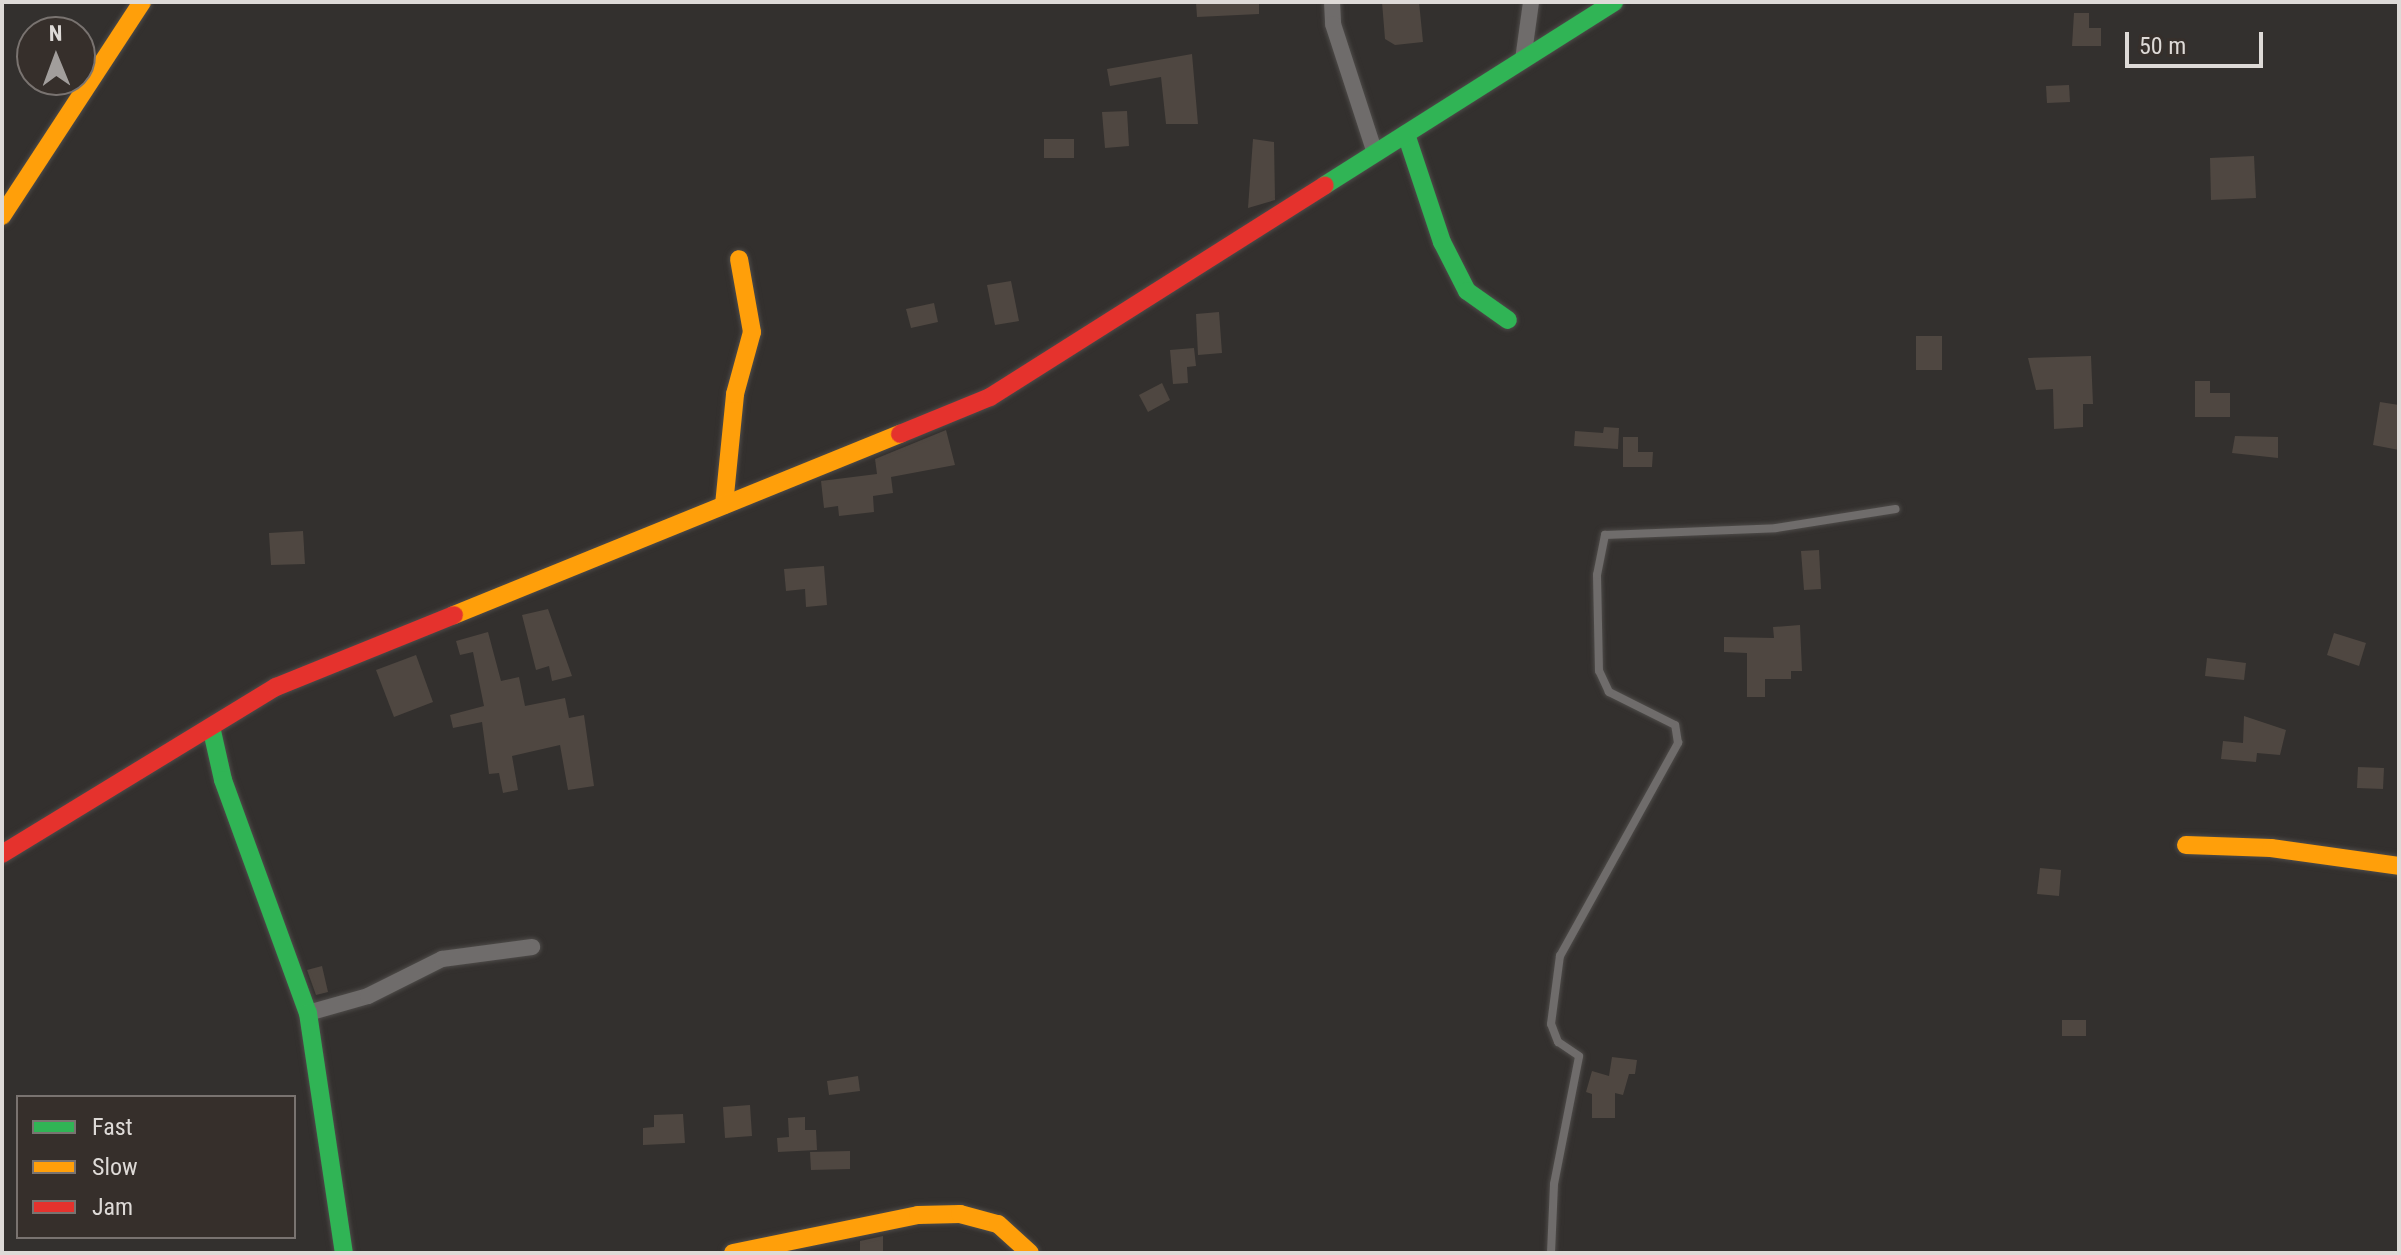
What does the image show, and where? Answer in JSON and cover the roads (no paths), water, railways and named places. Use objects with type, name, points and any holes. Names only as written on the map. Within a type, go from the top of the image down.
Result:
[{"type":"main road","points":[[2,216],[142,2]]},
{"type":"main road","points":[[2,854],[212,731],[276,687],[990,397],[1614,2]]},
{"type":"main road","points":[[1406,134],[1442,242],[1467,291],[1508,320]]},
{"type":"main road","points":[[724,505],[735,394],[752,332],[739,259]]},
{"type":"main road","points":[[212,731],[223,780],[308,1013],[344,1253]]},
{"type":"main road","points":[[2186,845],[2271,848],[2399,866]]},
{"type":"main road","points":[[733,1253],[918,1215],[960,1214],[998,1224],[1030,1253]]},
{"type":"street","points":[[1332,2],[1333,24],[1375,153]]},
{"type":"street","points":[[1523,60],[1531,2]]},
{"type":"street","points":[[308,1013],[368,996],[442,959],[532,947]]},
{"type":"lane","points":[[1551,1253],[1554,1184],[1579,1056],[1558,1042],[1551,1024],[1560,956],[1678,743],[1675,725],[1609,692],[1599,671],[1597,575],[1605,535],[1776,528],[1896,509]]}]
